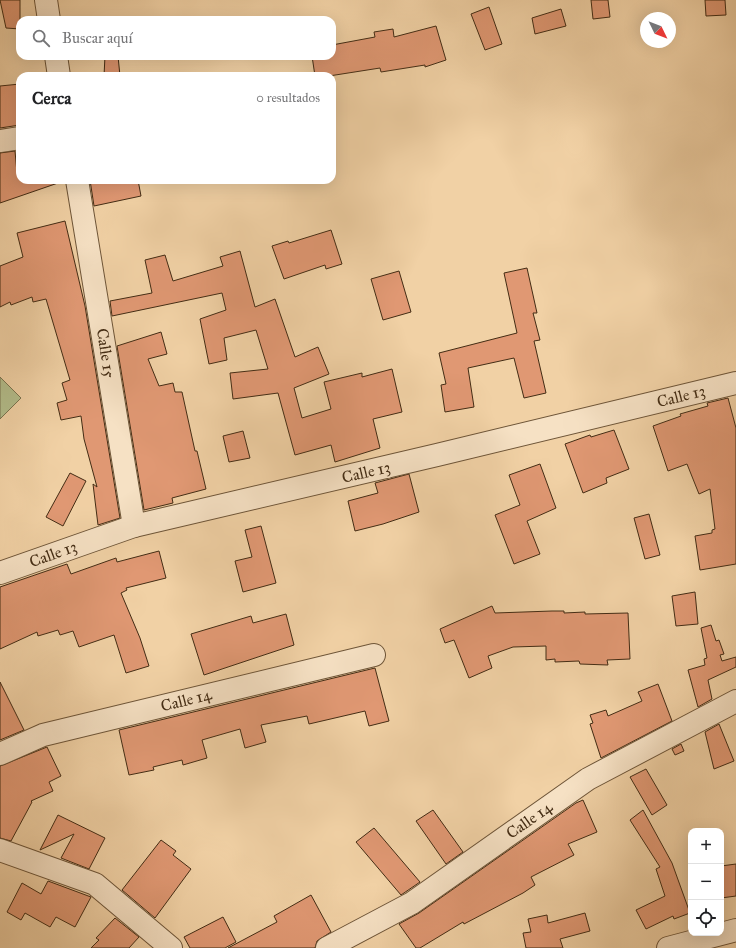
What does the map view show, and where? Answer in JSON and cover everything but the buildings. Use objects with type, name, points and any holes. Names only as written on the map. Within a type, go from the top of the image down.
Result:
[{"type":"street","points":[[46,0],[48,16]]},
{"type":"street","points":[[57,60],[58,72]]},
{"type":"street","points":[[0,141],[16,139]]},
{"type":"street","name":"Calle 15","points":[[78,184],[134,526]]},
{"type":"street","name":"Calle 13","points":[[0,573],[134,526],[437,456],[736,383]]},
{"type":"street","name":"Calle 14","points":[[0,754],[42,735],[374,655]]},
{"type":"street","name":"Calle 14","points":[[327,948],[412,903],[588,779],[736,700]]},
{"type":"street","points":[[0,850],[95,884],[171,948]]},
{"type":"street","points":[[668,948],[736,930]]},
{"type":"green space","points":[[0,377],[21,398],[0,419]]}]
